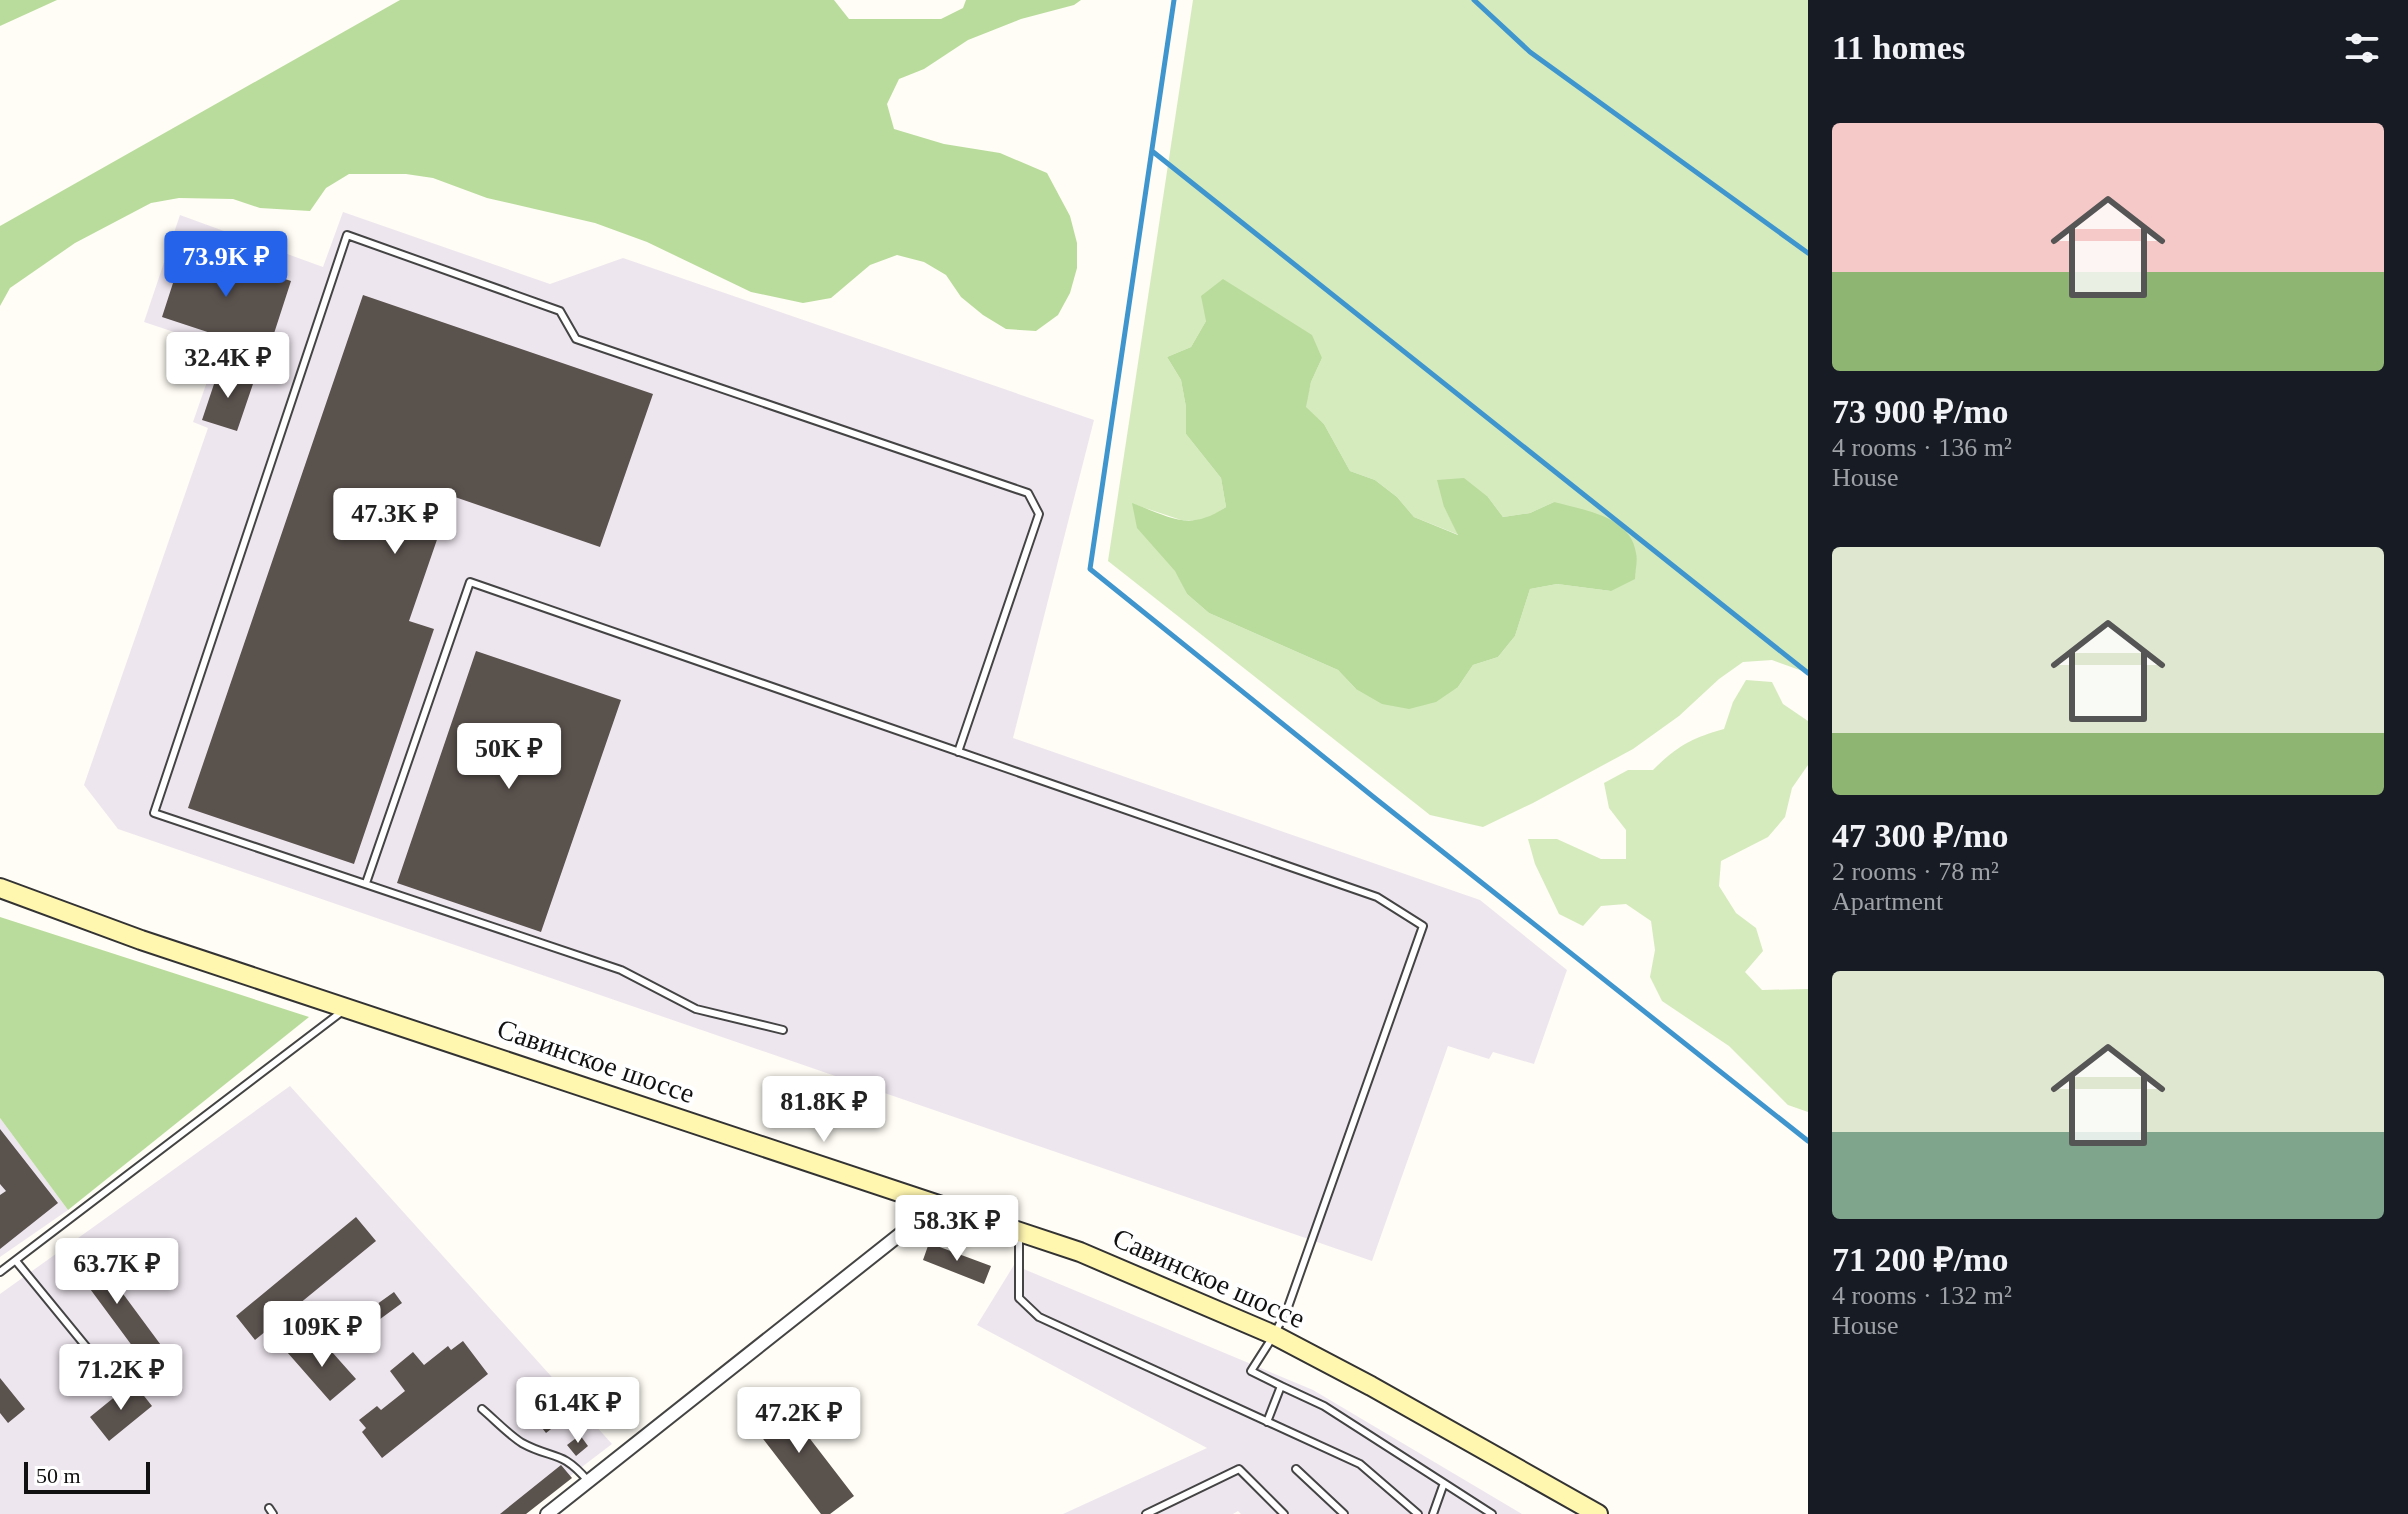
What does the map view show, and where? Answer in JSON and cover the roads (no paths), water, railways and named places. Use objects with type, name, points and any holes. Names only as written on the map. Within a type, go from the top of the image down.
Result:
[{"type":"street","name":"Савинское шоссе","points":[[0,888],[141,940],[1080,1252],[1274,1335],[1598,1514]]},
{"type":"street","points":[[547,1514],[937,1205]]},
{"type":"lane","points":[[783,1030],[696,1009],[621,970],[154,813],[347,235],[560,311],[576,339],[1028,493],[1039,514],[958,752]]},
{"type":"lane","points":[[366,883],[470,582],[1377,897],[1423,926],[1288,1307],[1251,1371],[1324,1406],[1492,1514]]},
{"type":"lane","points":[[0,1272],[348,1007]]},
{"type":"lane","points":[[1019,1232],[1019,1298],[1039,1317],[1360,1464],[1418,1514]]},
{"type":"lane","points":[[16,1261],[102,1366]]},
{"type":"lane","points":[[1267,1422],[1281,1386]]},
{"type":"lane","points":[[482,1409],[518,1440],[566,1459],[588,1481]]},
{"type":"lane","points":[[1146,1514],[1239,1469],[1284,1514]]},
{"type":"lane","points":[[1296,1469],[1344,1514]]},
{"type":"lane","points":[[1433,1514],[1444,1483]]},
{"type":"waterway","points":[[1174,0],[1090,569],[1808,1141]]},
{"type":"waterway","points":[[1474,0],[1530,52],[1808,253]]},
{"type":"waterway","points":[[1152,151],[1808,673]]}]
